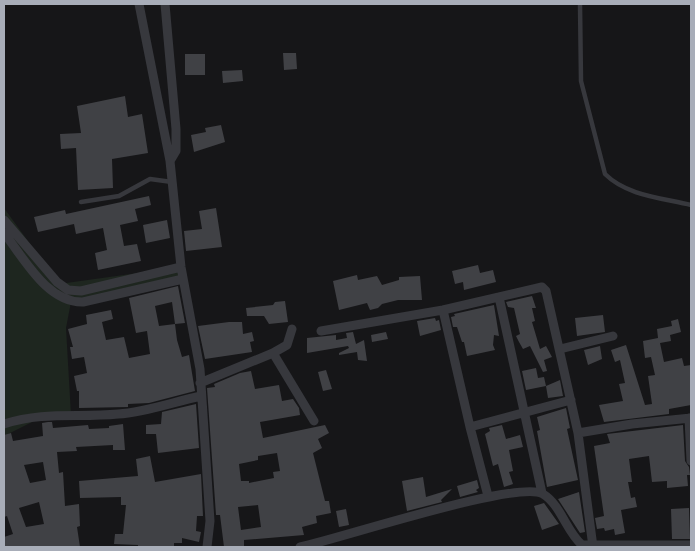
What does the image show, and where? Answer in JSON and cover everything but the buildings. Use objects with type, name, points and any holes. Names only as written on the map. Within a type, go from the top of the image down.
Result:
[{"type":"street","points":[[139,4],[170,161],[180,267],[200,369],[210,521],[207,547]]},
{"type":"street","points":[[165,4],[176,129],[176,152],[170,161]]},
{"type":"street","points":[[4,220],[57,282],[68,290],[81,291],[180,267]]},
{"type":"street","points":[[4,233],[48,288],[64,300],[83,302],[183,279]]},
{"type":"street","points":[[321,331],[443,310],[531,289],[544,288],[578,433],[593,546]]},
{"type":"street","points":[[81,291],[83,302]]},
{"type":"street","points":[[499,297],[542,493],[550,500],[573,537],[582,545],[593,546],[691,545],[691,536]]},
{"type":"street","points":[[443,310],[470,428],[488,496]]},
{"type":"street","points":[[200,383],[273,353],[287,345],[292,329]]},
{"type":"street","points":[[560,350],[613,336]]},
{"type":"street","points":[[273,353],[314,421]]},
{"type":"street","points":[[4,424],[41,415],[110,415],[140,412],[201,396]]},
{"type":"street","points":[[470,428],[571,400]]},
{"type":"street","points":[[578,433],[632,424],[690,418],[691,461]]},
{"type":"street","points":[[300,547],[355,534],[488,496],[516,491],[542,493]]},
{"type":"lane","points":[[580,4],[580,81],[605,174],[615,184],[691,205]]},
{"type":"lane","points":[[81,202],[119,196],[150,179],[173,183]]},
{"type":"shaded area","points":[[4,208],[59,284],[181,267],[183,279],[71,302],[66,328],[71,415],[46,415],[4,436]]}]
